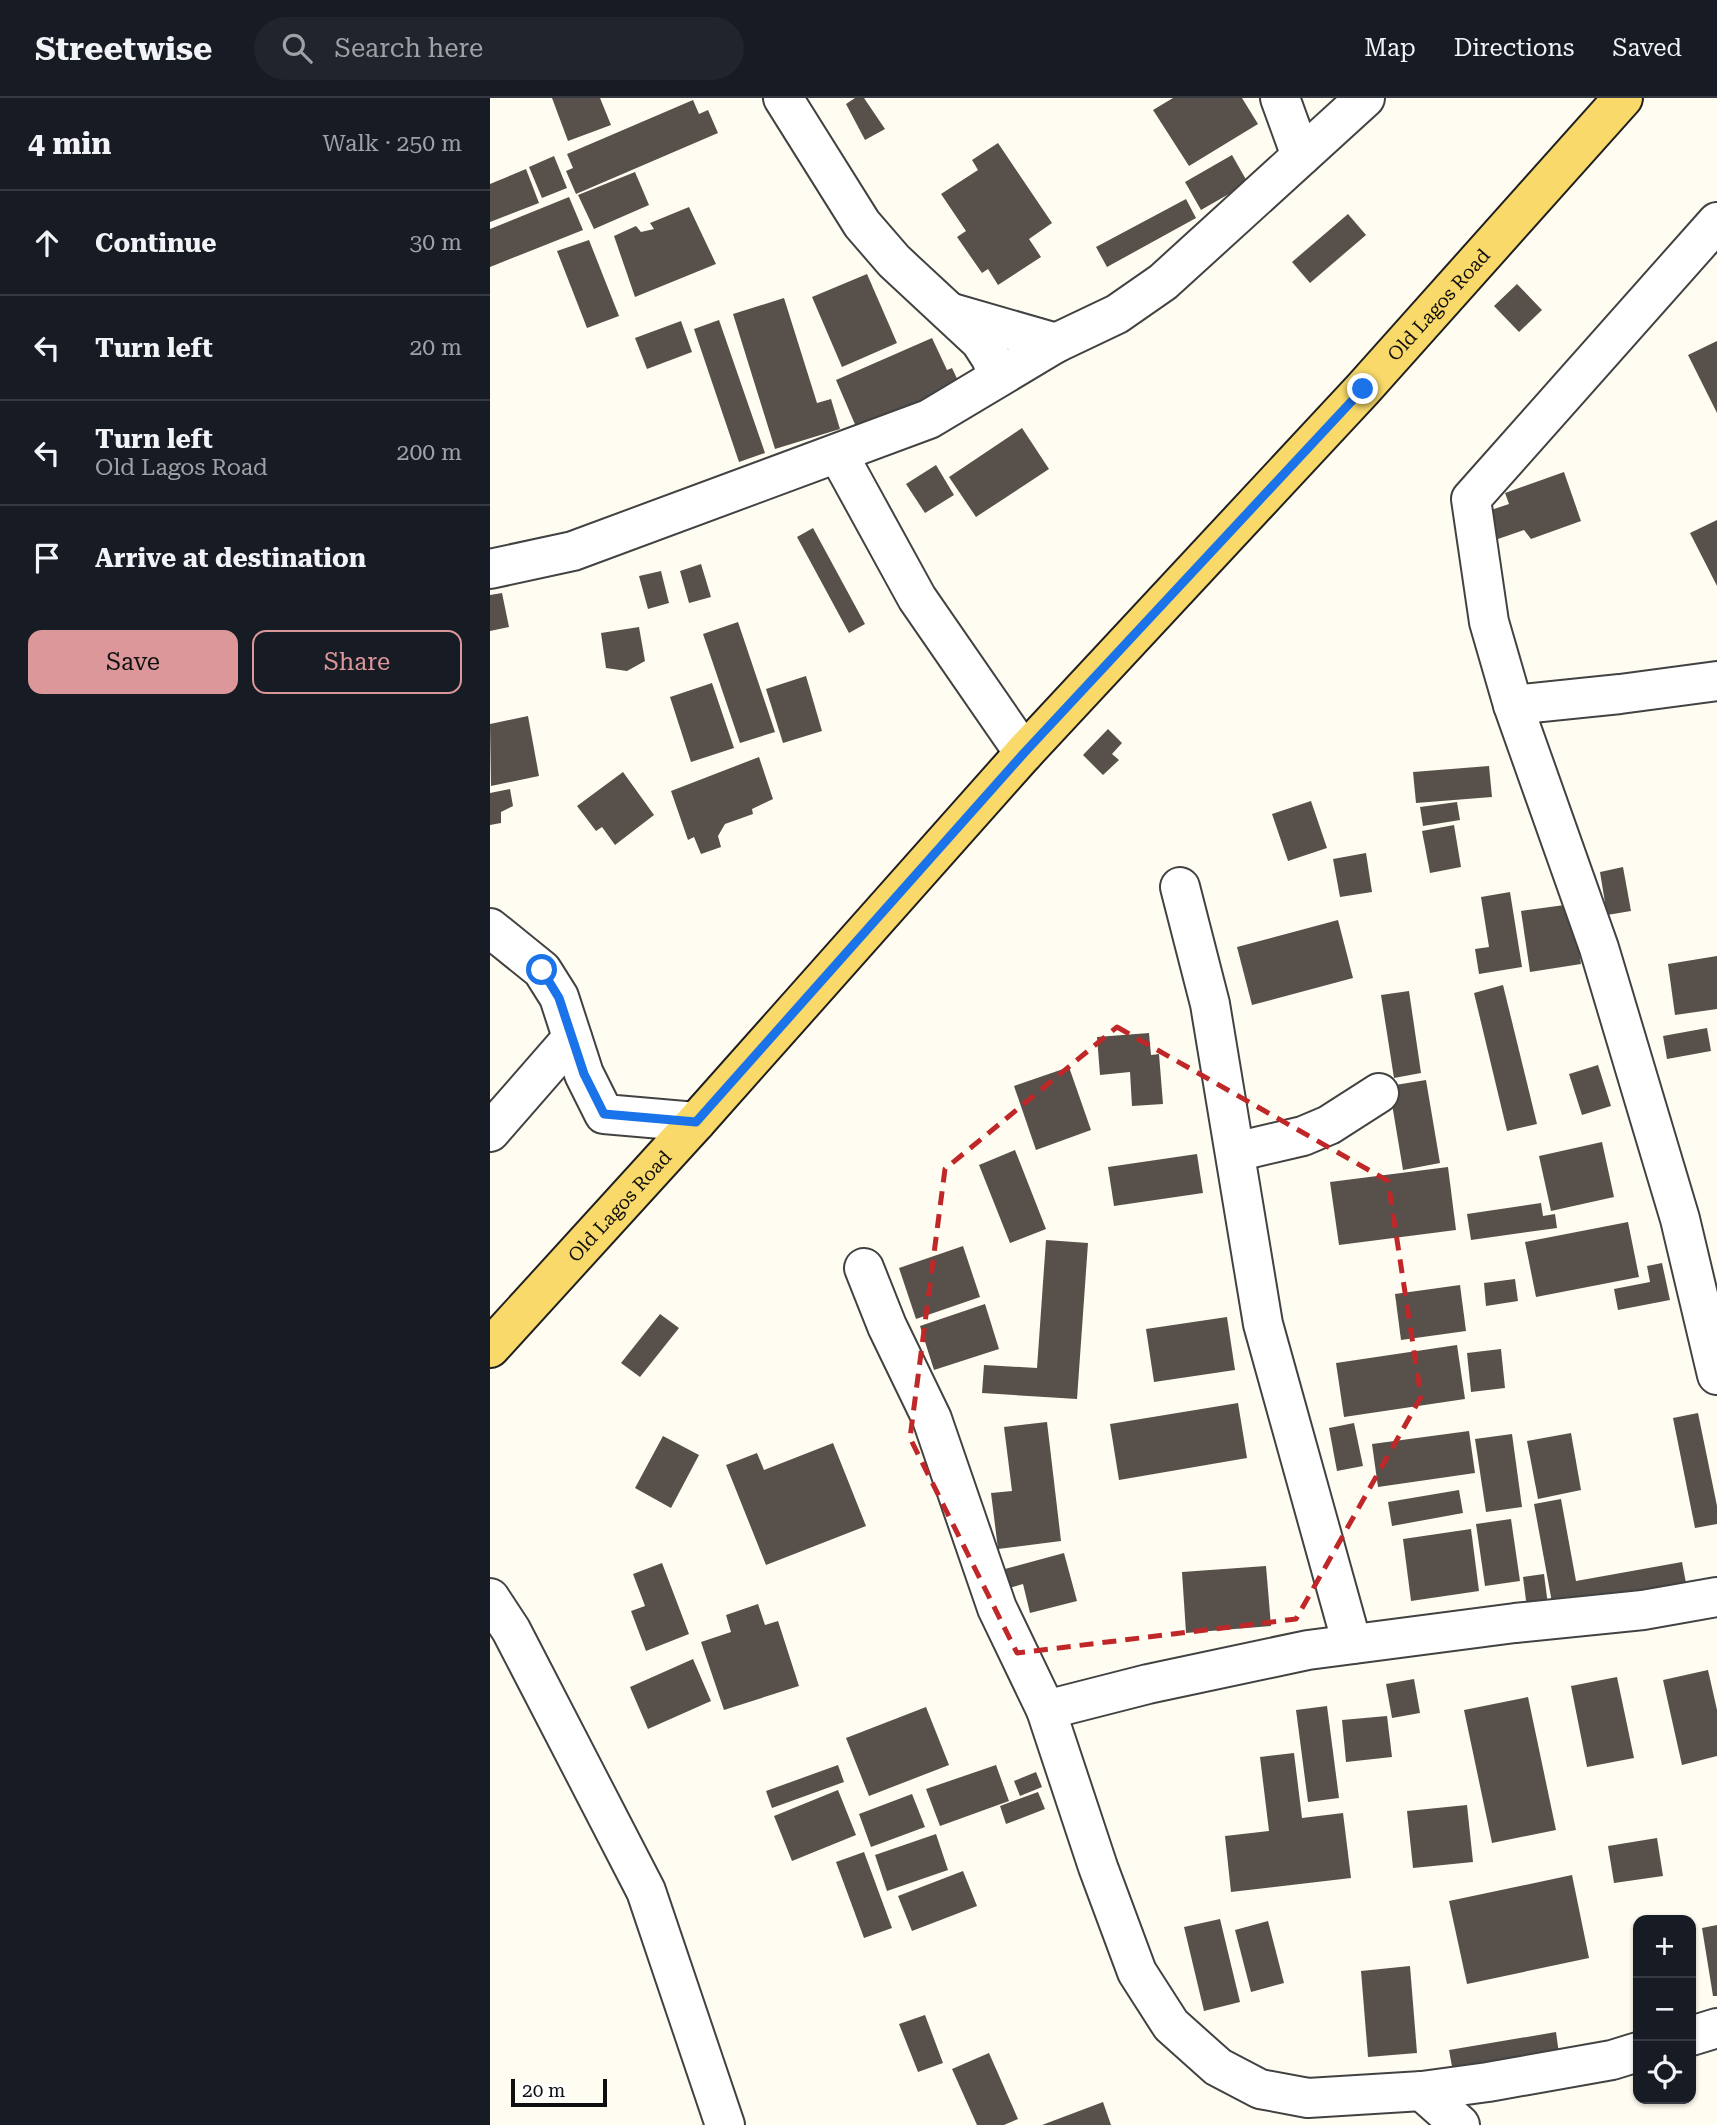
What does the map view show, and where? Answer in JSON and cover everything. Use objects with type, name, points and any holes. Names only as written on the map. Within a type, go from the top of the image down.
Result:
[{"type":"main road","name":"Old Lagos Road","points":[[490,1348],[696,1122],[1024,753],[1363,389],[1623,98]]},
{"type":"street","points":[[783,98],[862,224],[894,261],[980,341],[991,358],[998,377]]},
{"type":"street","points":[[1280,98],[1301,156]]},
{"type":"street","points":[[490,569],[573,551],[929,419],[1056,343],[1117,314],[1163,282],[1365,98]]},
{"type":"street","points":[[1717,222],[1471,499],[1489,622],[1513,705],[1599,948],[1681,1219],[1717,1375]]},
{"type":"street","points":[[950,312],[1056,343]]},
{"type":"street","points":[[838,454],[916,598],[1024,753]]},
{"type":"street","points":[[1513,705],[1717,681]]},
{"type":"street","points":[[1180,887],[1210,1004],[1263,1324],[1352,1644]]},
{"type":"street","points":[[490,928],[542,970],[559,998],[584,1074],[604,1114],[696,1122]]},
{"type":"street","points":[[490,1132],[572,1038]]},
{"type":"street","points":[[1235,1152],[1303,1136],[1329,1125],[1379,1093]]},
{"type":"street","points":[[864,1268],[887,1325],[932,1419],[998,1608],[1046,1710],[1098,1867],[1137,1972],[1171,2025],[1218,2067],[1260,2088],[1308,2098],[1422,2091],[1488,2082],[1612,2060],[1633,2054]]},
{"type":"street","points":[[1046,1710],[1161,1681],[1308,1650],[1515,1623],[1643,1610],[1717,1597]]},
{"type":"street","points":[[490,1598],[512,1630],[646,1891],[725,2125]]},
{"type":"street","points":[[1696,2034],[1717,2028]]},
{"type":"street","points":[[1422,2091],[1460,2125],[1488,2082]]},
{"type":"highlighted area","points":[[1117,1027],[1388,1181],[1421,1397],[1296,1619],[1017,1653],[910,1438],[945,1169]]},
{"type":"building","points":[[552,98],[600,98],[611,125],[568,141]]},
{"type":"building","points":[[855,98],[864,98],[885,129],[865,140],[846,104]]},
{"type":"building","points":[[1173,98],[1242,98],[1258,124],[1189,166],[1153,110]]},
{"type":"building","points":[[693,100],[699,114],[708,110],[718,133],[576,194],[566,171],[573,168],[567,154]]},
{"type":"building","points":[[998,143],[1052,223],[1029,239],[1041,257],[998,285],[988,269],[982,273],[957,237],[966,231],[941,194],[978,170],[972,160]]},
{"type":"building","points":[[1232,155],[1248,183],[1201,210],[1185,182]]},
{"type":"building","points":[[554,156],[567,188],[542,198],[529,167]]},
{"type":"building","points":[[526,169],[539,203],[490,222],[490,184]]},
{"type":"building","points":[[635,172],[649,205],[594,229],[578,195]]},
{"type":"building","points":[[569,197],[583,230],[490,267],[490,229]]},
{"type":"building","points":[[1186,199],[1196,218],[1107,267],[1096,247]]},
{"type":"building","points":[[689,207],[716,264],[635,297],[614,236],[636,226],[641,232],[654,229],[650,223]]},
{"type":"building","points":[[1348,214],[1366,235],[1310,283],[1292,262]]},
{"type":"building","points":[[589,240],[619,316],[587,328],[557,251]]},
{"type":"building","points":[[867,274],[897,343],[842,367],[812,297]]},
{"type":"building","points":[[1517,284],[1542,310],[1519,332],[1494,306]]},
{"type":"building","points":[[784,298],[817,403],[831,399],[840,429],[775,449],[733,314]]},
{"type":"building","points":[[719,320],[765,453],[739,462],[694,329]]},
{"type":"building","points":[[681,321],[692,352],[647,369],[635,338]]},
{"type":"building","points":[[932,338],[947,370],[952,368],[963,391],[860,436],[836,380]]},
{"type":"building","points":[[1717,341],[1717,413],[1688,355]]},
{"type":"building","points":[[1022,428],[1049,469],[976,517],[949,477]]},
{"type":"building","points":[[936,465],[954,495],[925,513],[906,484]]},
{"type":"building","points":[[1564,472],[1581,521],[1531,539],[1524,530],[1498,539],[1488,511],[1509,504],[1505,493]]},
{"type":"building","points":[[1717,520],[1717,586],[1690,533]]},
{"type":"building","points":[[813,528],[865,624],[849,633],[797,537]]},
{"type":"building","points":[[701,564],[711,597],[689,603],[680,571]]},
{"type":"building","points":[[661,571],[669,603],[648,609],[639,576]]},
{"type":"building","points":[[502,593],[509,627],[490,631],[490,595]]},
{"type":"building","points":[[738,622],[775,732],[740,743],[703,634]]},
{"type":"building","points":[[639,627],[645,661],[627,671],[606,668],[601,633]]},
{"type":"building","points":[[806,676],[822,731],[783,743],[766,689]]},
{"type":"building","points":[[712,683],[734,748],[691,762],[670,697]]},
{"type":"building","points":[[528,716],[539,776],[491,786],[490,724]]},
{"type":"building","points":[[1108,729],[1122,743],[1112,754],[1119,760],[1103,775],[1083,755]]},
{"type":"building","points":[[759,757],[773,799],[752,809],[753,814],[725,824],[718,836],[721,847],[701,854],[694,837],[688,840],[671,791]]},
{"type":"building","points":[[1489,766],[1492,797],[1416,803],[1413,772]]},
{"type":"building","points":[[623,772],[654,815],[615,845],[602,827],[596,831],[577,806]]},
{"type":"building","points":[[510,789],[513,806],[501,812],[501,823],[490,825],[490,793]]},
{"type":"building","points":[[1311,801],[1327,848],[1288,861],[1272,814]]},
{"type":"building","points":[[1457,802],[1460,820],[1423,826],[1420,807]]},
{"type":"building","points":[[1454,825],[1461,867],[1430,873],[1422,831]]},
{"type":"building","points":[[1366,853],[1372,892],[1340,897],[1333,859]]},
{"type":"building","points":[[1623,867],[1631,911],[1607,915],[1600,872]]},
{"type":"building","points":[[1510,892],[1522,967],[1479,974],[1475,949],[1489,947],[1481,897]]},
{"type":"building","points":[[1572,904],[1581,964],[1530,972],[1521,911]]},
{"type":"building","points":[[1338,920],[1353,978],[1252,1005],[1237,947]]},
{"type":"building","points":[[1717,956],[1717,1009],[1675,1015],[1668,964]]},
{"type":"building","points":[[1503,985],[1537,1124],[1507,1131],[1474,993]]},
{"type":"building","points":[[1409,991],[1421,1073],[1394,1078],[1381,995]]},
{"type":"building","points":[[1707,1028],[1711,1051],[1667,1059],[1663,1036]]},
{"type":"building","points":[[1149,1033],[1151,1055],[1159,1054],[1163,1104],[1132,1106],[1130,1072],[1100,1075],[1097,1037]]},
{"type":"building","points":[[1598,1065],[1611,1106],[1582,1115],[1569,1074]]},
{"type":"building","points":[[1069,1067],[1091,1130],[1036,1150],[1014,1086]]},
{"type":"building","points":[[1426,1080],[1440,1163],[1403,1170],[1389,1086]]},
{"type":"building","points":[[1602,1142],[1614,1197],[1551,1211],[1539,1156]]},
{"type":"building","points":[[1015,1150],[1046,1229],[1010,1243],[979,1165]]},
{"type":"building","points":[[1197,1154],[1203,1193],[1114,1206],[1108,1167]]},
{"type":"building","points":[[1448,1167],[1456,1230],[1339,1245],[1330,1182]]},
{"type":"building","points":[[1541,1203],[1543,1216],[1555,1214],[1557,1228],[1471,1240],[1467,1214]]},
{"type":"building","points":[[1628,1222],[1639,1277],[1536,1297],[1525,1242]]},
{"type":"building","points":[[1046,1240],[1088,1243],[1077,1399],[982,1393],[984,1365],[1037,1368]]},
{"type":"building","points":[[963,1246],[980,1297],[916,1319],[899,1268]]},
{"type":"building","points":[[1662,1263],[1670,1300],[1618,1310],[1614,1289],[1650,1282],[1647,1266]]},
{"type":"building","points":[[1515,1279],[1518,1301],[1486,1306],[1484,1283]]},
{"type":"building","points":[[1460,1285],[1466,1331],[1401,1340],[1395,1294]]},
{"type":"building","points":[[985,1304],[999,1349],[934,1370],[920,1326]]},
{"type":"building","points":[[660,1314],[679,1328],[640,1377],[621,1363]]},
{"type":"building","points":[[1227,1317],[1235,1370],[1154,1382],[1146,1329]]},
{"type":"building","points":[[1457,1345],[1465,1399],[1344,1417],[1336,1363]]},
{"type":"building","points":[[1501,1349],[1505,1388],[1471,1392],[1467,1353]]},
{"type":"building","points":[[1238,1403],[1247,1458],[1119,1480],[1110,1424]]},
{"type":"building","points":[[1698,1413],[1717,1506],[1717,1524],[1695,1528],[1673,1418]]},
{"type":"building","points":[[1047,1422],[1061,1541],[998,1549],[991,1493],[1012,1491],[1004,1427]]},
{"type":"building","points":[[1354,1423],[1363,1466],[1337,1471],[1329,1428]]},
{"type":"building","points":[[1469,1431],[1475,1473],[1378,1487],[1372,1444]]},
{"type":"building","points":[[1571,1433],[1581,1490],[1538,1499],[1527,1441]]},
{"type":"building","points":[[1512,1434],[1522,1507],[1486,1512],[1475,1439]]},
{"type":"building","points":[[663,1436],[699,1455],[671,1508],[635,1488]]},
{"type":"building","points":[[833,1443],[866,1526],[766,1565],[726,1465],[757,1453],[764,1470]]},
{"type":"building","points":[[1459,1490],[1463,1513],[1392,1526],[1388,1502]]},
{"type":"building","points":[[1561,1499],[1576,1581],[1682,1562],[1686,1583],[1553,1608],[1534,1504]]},
{"type":"building","points":[[1511,1519],[1520,1581],[1485,1586],[1476,1524]]},
{"type":"building","points":[[1471,1529],[1479,1591],[1411,1601],[1403,1539]]},
{"type":"building","points":[[1064,1553],[1077,1601],[1030,1613],[1023,1584],[1006,1589],[1001,1570]]},
{"type":"building","points":[[662,1563],[689,1634],[646,1651],[631,1611],[645,1606],[633,1574]]},
{"type":"building","points":[[1266,1566],[1271,1626],[1186,1633],[1182,1572]]},
{"type":"building","points":[[1544,1574],[1548,1605],[1527,1608],[1523,1577]]},
{"type":"building","points":[[758,1604],[765,1625],[778,1621],[799,1686],[724,1710],[701,1642],[731,1632],[726,1615]]},
{"type":"building","points":[[693,1659],[711,1701],[648,1729],[630,1687]]},
{"type":"building","points":[[1708,1670],[1717,1710],[1717,1756],[1682,1765],[1663,1680]]},
{"type":"building","points":[[1617,1677],[1634,1758],[1587,1767],[1571,1686]]},
{"type":"building","points":[[1414,1679],[1420,1713],[1392,1718],[1386,1684]]},
{"type":"building","points":[[1528,1697],[1556,1830],[1492,1843],[1464,1710]]},
{"type":"building","points":[[1327,1706],[1339,1798],[1308,1802],[1296,1710]]},
{"type":"building","points":[[926,1707],[949,1765],[869,1796],[846,1738]]},
{"type":"building","points":[[1387,1716],[1392,1757],[1346,1762],[1342,1720]]},
{"type":"building","points":[[1294,1753],[1302,1818],[1343,1813],[1351,1878],[1231,1892],[1225,1836],[1269,1831],[1260,1757]]},
{"type":"building","points":[[838,1765],[844,1782],[772,1808],[766,1791]]},
{"type":"building","points":[[996,1765],[1009,1801],[940,1826],[926,1789]]},
{"type":"building","points":[[1036,1772],[1042,1787],[1020,1796],[1014,1781]]},
{"type":"building","points":[[838,1790],[856,1835],[792,1861],[774,1816]]},
{"type":"building","points":[[1038,1792],[1045,1809],[1006,1824],[1000,1806]]},
{"type":"building","points":[[912,1794],[925,1827],[871,1847],[859,1814]]},
{"type":"building","points":[[1467,1805],[1473,1862],[1413,1868],[1407,1811]]},
{"type":"building","points":[[936,1834],[948,1870],[887,1891],[875,1855]]},
{"type":"building","points":[[1657,1838],[1663,1876],[1614,1883],[1608,1846]]},
{"type":"building","points":[[864,1852],[892,1928],[864,1938],[836,1862]]},
{"type":"building","points":[[963,1871],[977,1906],[912,1931],[898,1896]]},
{"type":"building","points":[[1572,1875],[1589,1958],[1467,1984],[1449,1901]]},
{"type":"building","points":[[1220,1919],[1240,2002],[1204,2011],[1184,1927]]},
{"type":"building","points":[[1268,1921],[1284,1983],[1251,1992],[1235,1930]]},
{"type":"building","points":[[1717,1925],[1717,1996],[1713,1996],[1702,1928]]},
{"type":"building","points":[[1410,1966],[1417,2053],[1368,2057],[1361,1971]]},
{"type":"building","points":[[925,2015],[943,2063],[918,2072],[899,2024]]},
{"type":"building","points":[[1556,2032],[1559,2054],[1453,2072],[1449,2050]]},
{"type":"building","points":[[989,2053],[1018,2119],[1004,2125],[977,2125],[952,2069]]},
{"type":"building","points":[[1103,2102],[1111,2125],[1042,2125]]},
{"type":"route","points":[[542,970],[559,998],[584,1074],[604,1114],[696,1122],[1024,753],[1363,389]]}]
